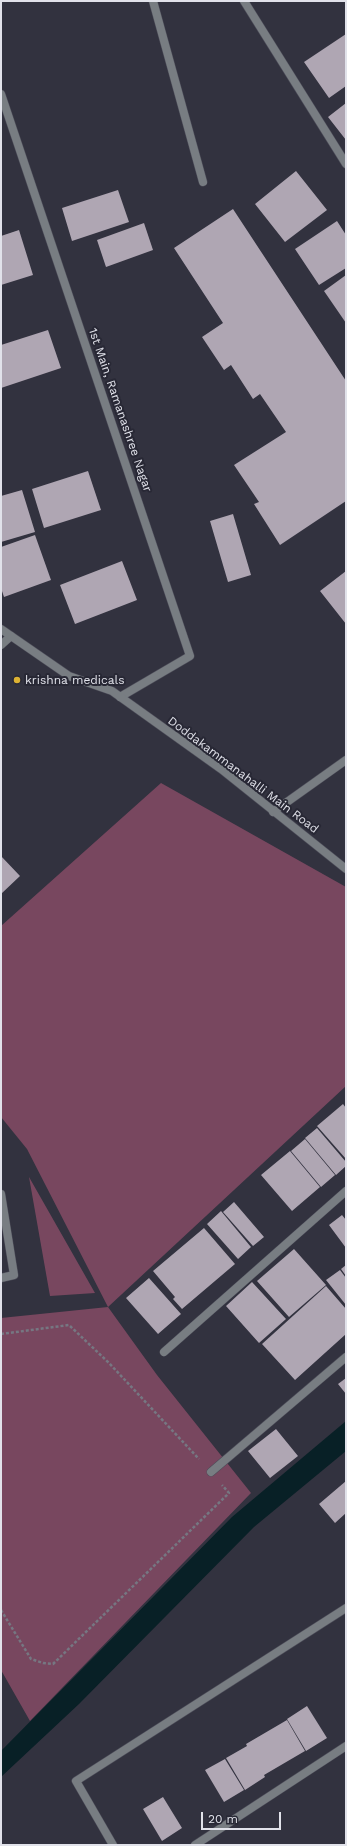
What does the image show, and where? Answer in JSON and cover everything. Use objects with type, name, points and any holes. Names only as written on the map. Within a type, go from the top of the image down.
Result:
[{"type":"street","points":[[153,1],[203,182]]},
{"type":"street","points":[[244,1],[346,164]]},
{"type":"street","name":"1st Main, Ramanashree Nagar","points":[[1,94],[190,656],[120,698]]},
{"type":"street","name":"Doddakammanahalli Main Road","points":[[1,629],[69,676],[112,691],[221,770],[346,869]]},
{"type":"street","points":[[1,645],[11,636]]},
{"type":"street","points":[[273,812],[346,760]]},
{"type":"street","points":[[164,1352],[346,1191]]},
{"type":"street","points":[[1,1194],[14,1275],[1,1278]]},
{"type":"street","points":[[211,1472],[346,1357]]},
{"type":"street","points":[[113,1845],[76,1781],[346,1608]]},
{"type":"street","points":[[195,1845],[346,1746]]},
{"type":"path","points":[[1,1334],[69,1325],[110,1363],[229,1493],[53,1664],[43,1663],[31,1659],[1,1610]]},
{"type":"shaded area","points":[[161,783],[346,887],[346,1086],[108,1307],[27,1149],[1,1117],[1,926]]},
{"type":"shaded area","points":[[29,1177],[95,1293],[50,1296]]},
{"type":"shaded area","points":[[108,1307],[157,1375],[251,1493],[30,1721],[1,1670],[1,1318]]},
{"type":"shaded area","points":[[346,1421],[346,1451],[254,1527],[79,1704],[1,1777],[1,1751],[232,1517]]},
{"type":"building","points":[[346,34],[346,86],[329,98],[304,62]]},
{"type":"building","points":[[346,103],[346,140],[328,117]]},
{"type":"building","points":[[296,171],[327,210],[285,242],[255,204]]},
{"type":"building","points":[[118,190],[129,222],[72,241],[62,208]]},
{"type":"building","points":[[233,209],[346,381],[346,501],[280,545],[254,504],[259,502],[234,465],[286,432],[260,394],[253,399],[231,365],[224,370],[202,337],[223,323],[174,248]]},
{"type":"building","points":[[337,221],[346,235],[346,268],[319,285],[295,249]]},
{"type":"building","points":[[144,223],[153,250],[106,267],[97,240]]},
{"type":"building","points":[[19,230],[33,275],[1,285],[1,236]]},
{"type":"building","points":[[346,275],[346,323],[324,291]]},
{"type":"building","points":[[48,330],[61,368],[1,388],[1,345]]},
{"type":"building","points":[[88,471],[101,510],[44,528],[32,489]]},
{"type":"building","points":[[22,490],[35,532],[1,542],[1,496]]},
{"type":"building","points":[[233,514],[251,575],[228,582],[210,521]]},
{"type":"building","points":[[35,535],[51,580],[4,597],[1,588],[1,547]]},
{"type":"building","points":[[122,561],[137,600],[75,624],[60,585]]},
{"type":"building","points":[[346,571],[346,624],[320,591]]},
{"type":"building","points":[[1,856],[20,876],[1,894]]},
{"type":"building","points":[[343,1104],[346,1108],[346,1159],[317,1126]]},
{"type":"building","points":[[317,1128],[346,1162],[346,1166],[336,1175],[305,1138]]},
{"type":"building","points":[[305,1139],[335,1175],[321,1187],[291,1151]]},
{"type":"building","points":[[290,1151],[320,1187],[292,1211],[261,1175]]},
{"type":"building","points":[[234,1202],[264,1237],[253,1246],[223,1212]]},
{"type":"building","points":[[221,1211],[251,1247],[238,1259],[207,1224]]},
{"type":"building","points":[[342,1215],[346,1220],[346,1248],[329,1225]]},
{"type":"building","points":[[204,1228],[235,1264],[182,1309],[173,1299],[175,1297],[153,1271]]},
{"type":"building","points":[[294,1249],[326,1285],[289,1317],[257,1281]]},
{"type":"building","points":[[346,1265],[346,1276],[341,1269]]},
{"type":"building","points":[[340,1270],[346,1278],[346,1305],[326,1280]]},
{"type":"building","points":[[149,1278],[181,1314],[158,1334],[126,1298]]},
{"type":"building","points":[[252,1282],[286,1319],[259,1343],[226,1306]]},
{"type":"building","points":[[326,1286],[346,1309],[346,1334],[295,1380],[262,1344]]},
{"type":"building","points":[[346,1378],[346,1394],[338,1384]]},
{"type":"building","points":[[276,1429],[298,1456],[270,1478],[248,1451]]},
{"type":"building","points":[[346,1481],[346,1513],[335,1523],[319,1504]]},
{"type":"building","points":[[307,1706],[327,1738],[306,1751],[287,1719]]},
{"type":"building","points":[[287,1720],[305,1751],[264,1775],[265,1777],[245,1790],[226,1758],[247,1746],[246,1744]]},
{"type":"building","points":[[225,1759],[244,1790],[224,1802],[205,1770]]},
{"type":"building","points":[[163,1797],[182,1828],[162,1841],[143,1809]]},
{"type":"place","name":"krishna medicals","points":[[17,680]]}]
